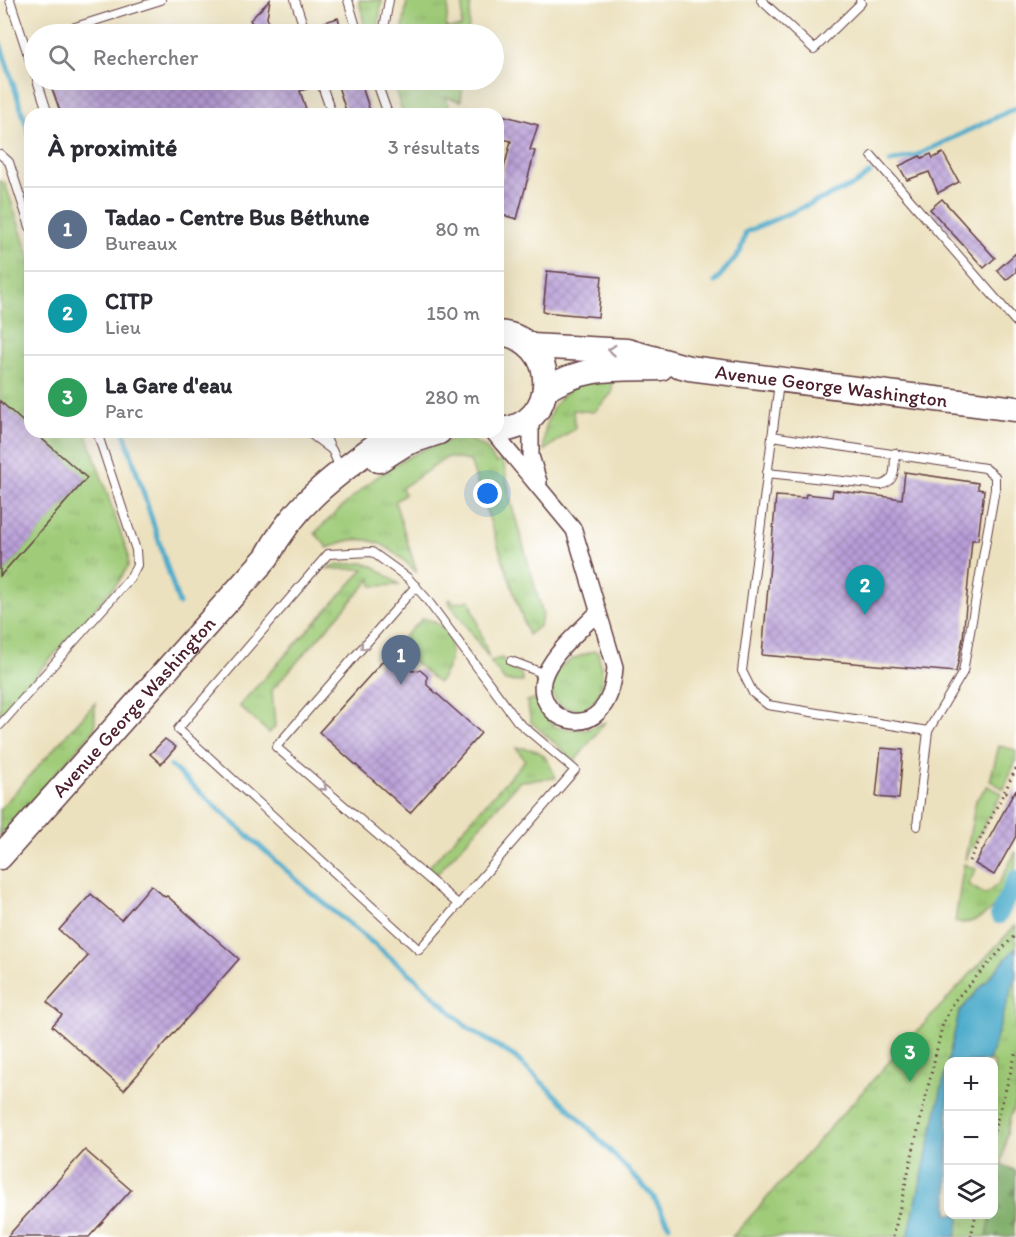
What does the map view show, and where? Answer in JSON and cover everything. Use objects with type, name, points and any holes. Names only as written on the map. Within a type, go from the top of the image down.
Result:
[{"type":"main road","points":[[504,334],[519,338],[531,346],[543,364],[545,390],[542,400],[531,417],[519,425],[504,429]]},
{"type":"main road","name":"Avenue George Washington","points":[[531,346],[627,351],[689,368],[1016,409]]},
{"type":"main road","name":"Avenue George Washington","points":[[545,390],[565,378],[587,370],[689,368]]},
{"type":"main road","name":"Avenue George Washington","points":[[0,857],[267,557],[290,519],[336,460],[382,438]]},
{"type":"main road","name":"Avenue George Washington","points":[[267,557],[292,543],[344,486],[406,443],[421,438]]},
{"type":"street","points":[[531,417],[531,456],[542,491]]},
{"type":"street","points":[[498,438],[574,530],[615,667],[608,703],[599,714],[578,722],[557,716],[543,698],[545,674],[552,661],[598,612]]},
{"type":"lane","points":[[10,0],[24,43]]},
{"type":"lane","points":[[85,24],[161,0]]},
{"type":"lane","points":[[295,0],[303,24]]},
{"type":"lane","points":[[348,0],[355,24]]},
{"type":"lane","points":[[385,24],[389,0]]},
{"type":"lane","points":[[761,0],[814,49],[861,3],[860,0]]},
{"type":"lane","points":[[40,90],[46,108]]},
{"type":"lane","points":[[324,90],[330,108]]},
{"type":"lane","points":[[381,90],[386,108]]},
{"type":"lane","points":[[0,154],[9,162],[24,208]]},
{"type":"lane","points":[[872,156],[1016,322]]},
{"type":"lane","points":[[779,380],[742,671],[753,693],[768,705],[928,731]]},
{"type":"lane","points":[[772,436],[985,468],[995,476],[995,489],[963,672],[928,731],[917,826]]},
{"type":"lane","points":[[0,725],[131,577],[137,565],[136,550],[99,438]]},
{"type":"lane","points":[[314,438],[336,460]]},
{"type":"lane","points":[[326,438],[336,460]]},
{"type":"lane","points":[[767,473],[881,485],[889,483],[894,477],[895,453]]},
{"type":"lane","points":[[372,552],[416,586],[518,722],[574,770],[459,905],[419,950],[178,729],[328,554],[372,552]]},
{"type":"lane","points":[[416,586],[276,747],[459,905]]},
{"type":"lane","points":[[511,661],[545,674]]},
{"type":"path","points":[[969,861],[1016,769]]},
{"type":"path","points":[[1006,792],[1016,797]]},
{"type":"path","points":[[893,1237],[942,1023],[955,1000],[1016,934]]},
{"type":"path","points":[[998,1114],[1016,1053]]},
{"type":"path","points":[[971,1237],[975,1219]]},
{"type":"green space","points":[[359,0],[382,0],[378,24],[364,24]]},
{"type":"green space","points":[[407,0],[449,0],[446,24],[403,24]]},
{"type":"green space","points":[[463,0],[471,0],[469,24],[461,24]]},
{"type":"green space","points":[[396,90],[462,90],[461,101],[446,97],[449,108],[401,108]]},
{"type":"green space","points":[[0,181],[5,183],[24,241],[24,423],[0,401]]},
{"type":"green space","points":[[587,381],[612,381],[612,393],[594,412],[573,410],[575,428],[544,451],[546,428],[553,408],[567,392]]},
{"type":"green space","points":[[41,438],[88,438],[128,554],[128,566],[119,581],[0,716],[0,576],[86,478]]},
{"type":"green space","points":[[466,438],[485,447],[496,463],[503,460],[511,502],[543,615],[539,626],[528,635],[470,461],[448,457],[402,488],[405,494],[395,502],[417,573],[397,554],[377,542],[354,540],[328,548],[315,533],[348,501],[382,473],[421,451],[442,443]]},
{"type":"green space","points":[[363,563],[375,567],[400,585],[372,586],[371,579],[272,690],[275,727],[269,733],[239,706],[364,569],[326,569],[335,565]]},
{"type":"green space","points":[[451,599],[454,603],[470,600],[489,658],[448,601]]},
{"type":"green space","points":[[423,618],[443,628],[450,644],[448,664],[438,683],[395,645]]},
{"type":"green space","points":[[594,651],[598,652],[602,678],[595,700],[581,710],[562,707],[552,695],[552,685],[558,670],[577,657]]},
{"type":"green space","points":[[502,658],[509,668],[521,674],[523,682],[505,681],[490,661]]},
{"type":"green space","points":[[534,699],[555,727],[586,730],[605,722],[575,761],[531,722],[527,701]]},
{"type":"green space","points":[[95,703],[95,729],[0,836],[0,809]]},
{"type":"green space","points":[[999,746],[1016,750],[1016,760],[1004,789],[990,781]]},
{"type":"green space","points":[[516,748],[533,749],[542,754],[556,778],[520,781],[436,875],[428,868],[525,760]]},
{"type":"green space","points":[[987,786],[1002,793],[965,860],[976,800]]},
{"type":"green space","points":[[1016,851],[1015,875],[1006,893],[983,916],[974,921],[955,922],[964,864],[976,869],[968,884],[985,895],[999,883]]},
{"type":"green space","points":[[1016,925],[1016,1102],[1010,1117],[998,1182],[998,1057],[944,1057],[944,1219],[990,1219],[987,1237],[732,1237]]},
{"type":"green space","points":[[1001,1164],[1016,1171],[1014,1237],[987,1237],[990,1219],[998,1219],[998,1180]]},
{"type":"water","points":[[1016,947],[1016,975],[990,1057],[949,1057],[959,1012]]},
{"type":"water","points":[[944,1078],[944,1219],[959,1219],[956,1237],[908,1237]]},
{"type":"building","points":[[270,0],[267,18],[270,24],[252,24],[250,20]]},
{"type":"building","points":[[338,18],[340,24],[322,24]]},
{"type":"building","points":[[53,90],[303,90],[300,91],[306,108],[59,108]]},
{"type":"building","points":[[339,90],[363,90],[369,108],[345,108]]},
{"type":"building","points":[[504,116],[538,125],[530,150],[535,151],[517,219],[504,216],[504,168],[511,141],[504,139]]},
{"type":"building","points":[[943,153],[959,182],[938,193],[929,172],[907,180],[899,166],[920,156],[922,158],[931,154],[933,158]]},
{"type":"building","points":[[942,199],[995,258],[984,268],[930,209]]},
{"type":"building","points":[[1016,253],[1016,272],[1006,280],[997,270]]},
{"type":"building","points":[[547,271],[602,276],[598,317],[543,312]]},
{"type":"building","points":[[0,401],[24,423],[24,438],[41,438],[87,478],[0,576]]},
{"type":"building","points":[[905,472],[978,483],[978,489],[984,490],[978,540],[972,540],[963,638],[956,672],[762,655],[776,496],[805,498],[806,494],[832,497],[833,490],[902,499]]},
{"type":"building","points":[[391,652],[412,671],[420,670],[427,676],[427,685],[481,733],[410,813],[319,732]]},
{"type":"building","points":[[165,739],[176,747],[161,764],[150,754]]},
{"type":"building","points":[[881,748],[903,750],[899,799],[876,797]]},
{"type":"building","points":[[1016,789],[1016,836],[994,875],[975,864]]},
{"type":"building","points":[[151,885],[165,897],[167,896],[239,959],[124,1090],[52,1026],[62,1015],[47,1002],[88,956],[59,930],[91,894],[121,920]]},
{"type":"building","points":[[85,1150],[131,1190],[89,1237],[7,1237]]},
{"type":"waterway","points":[[0,43],[24,117]]},
{"type":"waterway","points":[[890,162],[917,155],[1016,108]]},
{"type":"waterway","points":[[715,282],[740,252],[746,232],[856,184],[870,173]]},
{"type":"waterway","points":[[126,438],[179,604]]},
{"type":"waterway","points":[[171,766],[308,890],[414,977],[468,1028],[515,1057],[577,1116],[653,1196],[669,1225]]},
{"type":"waterway","points":[[999,915],[1016,879]]},
{"type":"place","name":"CITP","points":[[865,615]]},
{"type":"place","name":"Tadao - Centre Bus Béthune","points":[[401,685]]},
{"type":"place","name":"La Gare d'eau","points":[[910,1082]]}]
